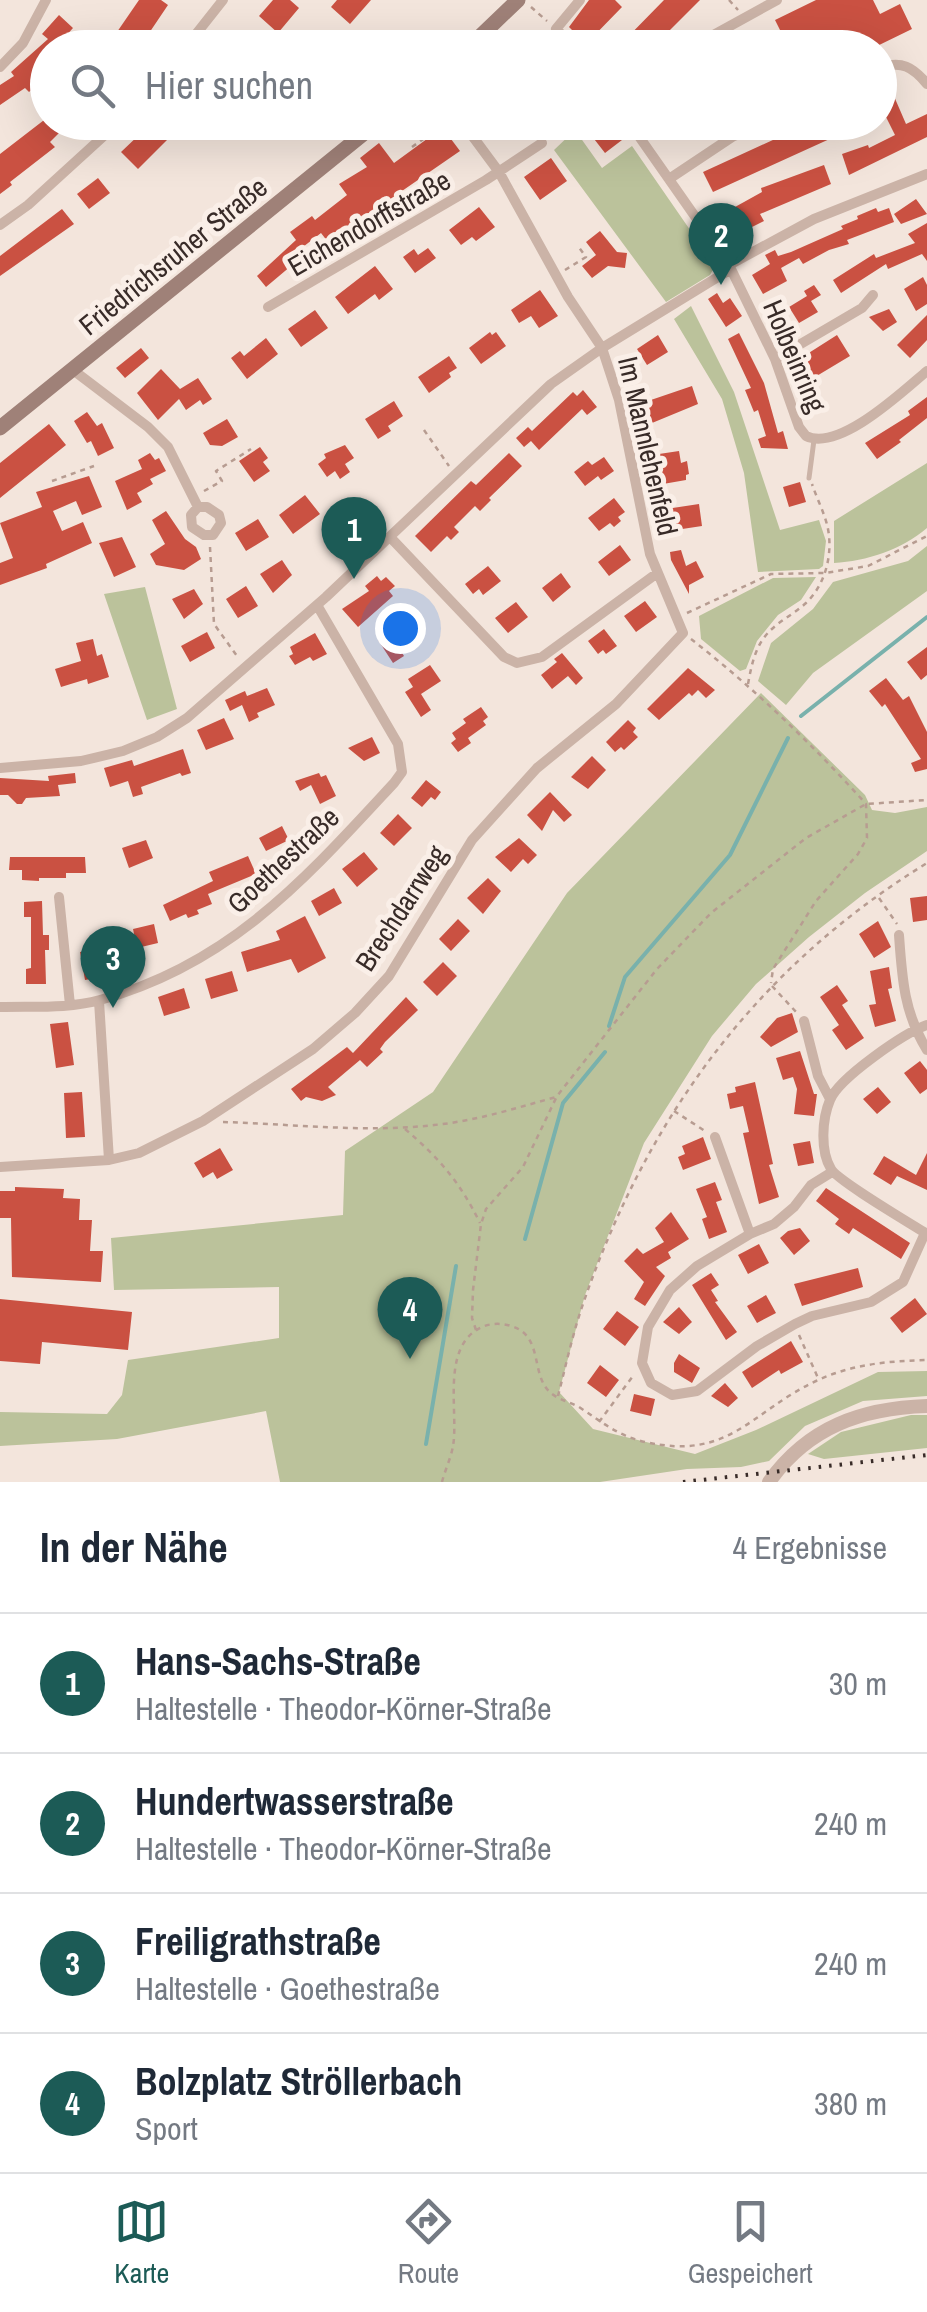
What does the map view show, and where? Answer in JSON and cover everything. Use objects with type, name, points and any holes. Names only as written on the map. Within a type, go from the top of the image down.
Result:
[{"type":"main road","points":[[490,30],[524,2]]},
{"type":"main road","name":"Friedrichsruher Straße","points":[[0,428],[356,140]]},
{"type":"street","points":[[0,66],[23,43],[46,0]]},
{"type":"street","points":[[199,30],[223,0]]},
{"type":"street","points":[[556,29],[580,0]]},
{"type":"street","points":[[723,30],[777,0]]},
{"type":"street","points":[[897,64],[907,66],[927,84]]},
{"type":"street","points":[[0,225],[28,205],[99,140]]},
{"type":"street","name":"Im Mannlehenfeld","points":[[475,140],[499,172],[556,276],[602,348],[619,400],[656,574],[683,633]]},
{"type":"street","name":"Holbeinring","points":[[642,140],[730,267],[775,359],[799,427],[814,440],[846,432],[927,371]]},
{"type":"street","points":[[669,178],[729,140]]},
{"type":"street","name":"Eichendorffstraße","points":[[268,307],[542,144]]},
{"type":"street","points":[[0,768],[82,762],[158,737],[246,669],[551,384],[730,267],[814,219],[927,174]]},
{"type":"street","points":[[775,359],[862,308],[873,295]]},
{"type":"street","points":[[73,370],[148,426],[168,447],[196,502],[219,515],[218,530],[209,535],[192,527],[196,502]]},
{"type":"street","points":[[390,537],[504,657],[516,663],[542,656],[656,574]]},
{"type":"street","name":"Goethestraße","points":[[0,1007],[99,1000],[174,970],[256,922],[308,876],[402,772],[398,744],[316,605]]},
{"type":"street","name":"Brechdarrweg","points":[[0,1167],[110,1160],[139,1153],[203,1121],[312,1049],[389,976],[472,840],[536,768],[616,704],[683,633]]},
{"type":"street","points":[[58,896],[70,1005]]},
{"type":"street","points":[[900,935],[904,997],[914,1029],[927,1050]]},
{"type":"street","points":[[99,1000],[110,1160]]},
{"type":"street","points":[[804,1020],[818,1076],[830,1098]]},
{"type":"street","points":[[832,1172],[811,1185],[794,1208],[774,1224],[697,1266],[670,1290],[648,1327],[642,1363],[650,1382],[672,1395],[697,1391],[794,1324],[871,1302],[904,1282],[926,1233],[832,1172],[822,1144],[830,1098],[867,1062],[927,1024]]},
{"type":"street","points":[[715,1138],[750,1234]]},
{"type":"street","points":[[770,1482],[783,1463],[810,1438],[837,1422],[867,1412],[927,1406]]},
{"type":"lane","points":[[809,478],[814,440]]},
{"type":"path","points":[[524,2],[556,29]]},
{"type":"path","points":[[412,147],[422,140]]},
{"type":"path","points":[[556,276],[586,256],[578,246]]},
{"type":"path","points":[[424,430],[454,474]]},
{"type":"path","points":[[196,502],[222,480],[216,472],[251,449]]},
{"type":"path","points":[[52,480],[94,466]]},
{"type":"path","points":[[747,686],[762,640],[775,625],[808,602],[825,573],[830,549],[828,526],[809,478]]},
{"type":"path","points":[[209,535],[214,624],[246,669]]},
{"type":"path","points":[[676,618],[771,574],[825,573],[868,566],[927,536]]},
{"type":"path","points":[[683,633],[828,761],[866,804],[867,838],[858,854],[816,901],[773,968],[771,985]]},
{"type":"path","points":[[476,1330],[472,1304],[486,1209],[523,1167],[558,1096],[658,970],[710,913],[806,838],[866,804],[927,800]]},
{"type":"path","points":[[558,1398],[583,1302],[624,1203],[673,1110],[719,1044],[771,985],[828,932],[927,862]]},
{"type":"path","points":[[878,896],[896,918],[900,935]]},
{"type":"path","points":[[771,985],[804,1020]]},
{"type":"path","points":[[203,1121],[403,1127],[487,1117],[558,1096]]},
{"type":"path","points":[[673,1110],[715,1138]]},
{"type":"path","points":[[403,1127],[430,1150],[462,1187],[481,1224]]},
{"type":"path","points":[[442,1482],[453,1448],[456,1369],[468,1338],[485,1325],[506,1324],[528,1335],[543,1384],[558,1398],[628,1438],[658,1445],[704,1444],[739,1432],[818,1379],[875,1362],[927,1360]]},
{"type":"path","points":[[794,1324],[818,1379]]},
{"type":"path","points":[[599,1422],[642,1363]]},
{"type":"green space","points":[[564,140],[582,140],[602,168],[632,146],[715,266],[710,275],[666,302],[554,150]]},
{"type":"green space","points":[[691,306],[734,392],[780,530],[819,520],[826,541],[823,566],[819,569],[758,572],[744,473],[722,399],[674,319]]},
{"type":"green space","points":[[927,463],[927,528],[883,553],[834,563],[834,521]]},
{"type":"green space","points":[[927,546],[927,591],[813,673],[786,705],[758,681],[771,643],[813,609],[833,582],[908,561]]},
{"type":"green space","points":[[816,577],[801,600],[778,615],[757,641],[746,669],[740,671],[701,639],[699,616],[773,578]]},
{"type":"green space","points":[[145,587],[177,709],[147,720],[104,594]]},
{"type":"green space","points":[[761,693],[865,795],[872,810],[895,813],[927,807],[927,851],[809,937],[756,984],[712,1036],[644,1143],[585,1295],[559,1392],[593,1429],[695,1454],[756,1430],[878,1372],[927,1371],[927,1396],[863,1401],[805,1426],[769,1461],[600,1482],[280,1482],[266,1411],[117,1439],[0,1446],[0,1412],[107,1414],[122,1395],[128,1360],[279,1338],[279,1287],[114,1290],[111,1238],[343,1215],[345,1151],[433,1092],[567,893]]},
{"type":"green space","points":[[911,1415],[927,1415],[927,1448],[824,1459],[808,1454],[841,1432]]},
{"type":"building","points":[[139,0],[161,0],[168,5],[151,30],[118,30]]},
{"type":"building","points":[[273,0],[290,0],[299,8],[281,30],[275,30],[259,16]]},
{"type":"building","points":[[337,0],[371,0],[350,24],[331,7]]},
{"type":"building","points":[[589,0],[615,0],[622,7],[600,30],[569,27]]},
{"type":"building","points":[[664,0],[700,0],[670,30],[635,30]]},
{"type":"building","points":[[816,0],[873,0],[880,14],[900,4],[912,29],[897,36],[897,30],[780,30],[775,20]]},
{"type":"building","points":[[59,15],[73,28],[71,30],[46,30]]},
{"type":"building","points":[[30,55],[30,91],[25,88],[0,105],[0,85],[14,76],[11,72]]},
{"type":"building","points":[[897,103],[906,124],[927,114],[927,137],[849,175],[842,154],[868,145],[869,148],[885,140],[897,140]]},
{"type":"building","points":[[30,131],[30,140],[52,140],[55,147],[0,194],[0,154]]},
{"type":"building","points":[[134,140],[167,140],[138,169],[121,152]]},
{"type":"building","points":[[426,140],[452,140],[460,151],[328,242],[321,233],[299,250],[304,255],[266,287],[257,276],[296,240],[290,232],[312,216],[315,220],[347,195],[339,184],[367,167],[360,158],[379,143],[394,163]]},
{"type":"building","points":[[595,140],[622,140],[605,153]]},
{"type":"building","points":[[773,140],[827,140],[713,192],[703,172]]},
{"type":"building","points":[[551,158],[567,181],[540,200],[524,177]]},
{"type":"building","points":[[824,165],[831,184],[760,214],[764,221],[738,234],[726,212],[762,192],[761,188]]},
{"type":"building","points":[[98,178],[110,193],[89,209],[77,194]]},
{"type":"building","points":[[916,199],[927,214],[901,224],[894,214]]},
{"type":"building","points":[[479,207],[495,227],[476,241],[472,237],[461,245],[449,230]]},
{"type":"building","points":[[876,208],[878,212],[889,208],[894,222],[847,240],[849,244],[803,264],[799,258],[781,268],[787,281],[763,294],[752,275],[770,264],[765,255],[775,250],[778,256],[791,252],[843,229],[841,226]]},
{"type":"building","points":[[62,209],[74,224],[0,276],[0,256]]},
{"type":"building","points":[[927,223],[927,261],[922,254],[888,269],[886,264],[841,293],[833,280],[874,254],[876,258],[915,243],[908,234]]},
{"type":"building","points":[[600,231],[617,252],[627,253],[625,268],[608,266],[592,278],[582,266],[596,255],[586,242]]},
{"type":"building","points":[[428,248],[436,258],[415,273],[403,257],[414,249],[418,255]]},
{"type":"building","points":[[375,266],[393,289],[379,300],[375,294],[348,314],[335,297]]},
{"type":"building","points":[[923,277],[927,304],[916,311],[904,289]]},
{"type":"building","points":[[814,285],[821,295],[811,301],[818,312],[799,323],[789,307],[807,296],[804,291]]},
{"type":"building","points":[[540,290],[558,316],[539,328],[531,316],[519,323],[511,310]]},
{"type":"building","points":[[717,293],[723,303],[730,298],[742,316],[726,327],[708,299]]},
{"type":"building","points":[[889,309],[897,322],[883,331],[869,317]]},
{"type":"building","points":[[315,310],[328,328],[301,347],[288,329]]},
{"type":"building","points":[[927,315],[927,340],[910,358],[897,345]]},
{"type":"building","points":[[490,332],[496,332],[506,346],[481,364],[469,348]]},
{"type":"building","points":[[739,333],[764,383],[778,433],[783,431],[788,449],[761,448],[758,439],[766,436],[758,410],[754,412],[745,390],[751,388],[728,339]]},
{"type":"building","points":[[658,335],[668,352],[647,365],[637,349]]},
{"type":"building","points":[[837,335],[850,356],[805,383],[793,363]]},
{"type":"building","points":[[266,338],[278,354],[247,379],[231,358],[240,351],[244,356]]},
{"type":"building","points":[[141,348],[149,358],[125,378],[116,368]]},
{"type":"building","points":[[449,356],[457,368],[429,393],[418,377]]},
{"type":"building","points":[[161,369],[180,389],[198,378],[212,399],[203,405],[200,400],[186,410],[179,399],[158,420],[137,393]]},
{"type":"building","points":[[692,386],[698,404],[652,423],[645,402]]},
{"type":"building","points":[[583,390],[597,407],[587,415],[582,409],[539,450],[531,441],[524,447],[516,438],[528,427],[532,431],[573,392],[577,396]]},
{"type":"building","points":[[927,397],[927,418],[877,459],[865,443],[910,415],[908,411]]},
{"type":"building","points":[[394,401],[403,416],[378,439],[365,419]]},
{"type":"building","points":[[87,412],[97,426],[102,423],[114,448],[98,456],[74,421]]},
{"type":"building","points":[[227,419],[238,437],[222,446],[210,445],[203,433]]},
{"type":"building","points":[[49,424],[66,445],[0,498],[0,463]]},
{"type":"building","points":[[345,445],[354,458],[345,464],[350,472],[340,479],[335,471],[327,477],[318,464],[326,458],[324,454]]},
{"type":"building","points":[[260,447],[268,458],[263,462],[270,471],[254,482],[239,461]]},
{"type":"building","points":[[679,451],[681,463],[687,461],[689,474],[686,480],[663,484],[656,466],[661,466],[659,454]]},
{"type":"building","points":[[150,453],[155,460],[159,458],[166,471],[150,479],[153,484],[137,493],[142,502],[127,510],[115,481],[142,469],[138,460]]},
{"type":"building","points":[[509,453],[522,466],[480,511],[475,506],[454,527],[459,532],[451,540],[447,536],[431,552],[415,536],[471,481],[476,485]]},
{"type":"building","points":[[604,457],[614,471],[585,486],[574,472],[588,461],[592,465]]},
{"type":"building","points":[[89,476],[102,507],[82,515],[76,501],[53,511],[62,531],[83,522],[92,543],[46,564],[47,568],[0,585],[0,563],[13,558],[0,523],[42,507],[36,492]]},
{"type":"building","points":[[800,482],[806,502],[789,507],[783,487]]},
{"type":"building","points":[[305,495],[320,514],[293,534],[279,515]]},
{"type":"building","points":[[614,498],[625,512],[618,517],[621,521],[599,531],[588,518]]},
{"type":"building","points":[[699,504],[702,526],[669,531],[666,509]]},
{"type":"building","points":[[166,511],[185,539],[196,547],[201,559],[184,570],[156,565],[150,554],[165,544],[152,520]]},
{"type":"building","points":[[258,519],[269,537],[246,551],[235,533]]},
{"type":"building","points":[[122,537],[136,567],[114,577],[99,543]]},
{"type":"building","points":[[620,545],[631,560],[609,576],[598,562]]},
{"type":"building","points":[[681,550],[686,566],[696,561],[704,577],[689,585],[689,594],[671,560],[670,552]]},
{"type":"building","points":[[282,560],[292,575],[273,593],[260,574]]},
{"type":"building","points":[[488,566],[501,581],[483,595],[479,589],[473,594],[465,584]]},
{"type":"building","points":[[561,573],[571,587],[553,602],[542,588]]},
{"type":"building","points":[[377,576],[381,581],[386,577],[395,586],[389,591],[393,596],[358,627],[342,609],[369,591],[365,586]]},
{"type":"building","points":[[246,586],[258,606],[238,618],[226,599]]},
{"type":"building","points":[[194,589],[203,604],[184,619],[172,599]]},
{"type":"building","points":[[645,601],[657,617],[636,632],[624,616]]},
{"type":"building","points":[[516,602],[528,617],[508,633],[495,618]]},
{"type":"building","points":[[402,618],[416,637],[399,648],[404,656],[393,663],[378,640],[385,635],[383,631]]},
{"type":"building","points":[[604,629],[617,646],[606,654],[603,650],[598,654],[588,641]]},
{"type":"building","points":[[207,632],[215,648],[190,662],[181,646]]},
{"type":"building","points":[[315,633],[327,654],[295,665],[289,656],[293,654],[290,647]]},
{"type":"building","points":[[93,639],[109,677],[61,687],[55,669],[81,661],[76,643]]},
{"type":"building","points":[[927,647],[927,675],[921,680],[907,662]]},
{"type":"building","points":[[562,653],[583,678],[576,685],[568,676],[552,689],[541,675]]},
{"type":"building","points":[[430,665],[441,681],[421,694],[431,710],[421,717],[405,692],[413,687],[408,679]]},
{"type":"building","points":[[688,668],[715,690],[706,698],[698,690],[692,696],[689,693],[659,720],[647,709]]},
{"type":"building","points":[[886,678],[903,700],[909,696],[927,732],[927,769],[915,772],[911,763],[921,759],[885,704],[882,707],[869,691]]},
{"type":"building","points":[[267,688],[275,705],[257,713],[259,717],[249,722],[242,705],[230,711],[225,700],[245,691],[247,696]]},
{"type":"building","points":[[481,707],[488,717],[483,721],[486,725],[468,738],[471,743],[458,752],[451,743],[456,739],[452,733],[466,723],[463,719]]},
{"type":"building","points":[[224,718],[234,739],[206,750],[197,730]]},
{"type":"building","points":[[628,720],[638,737],[624,750],[621,747],[615,752],[606,742]]},
{"type":"building","points":[[372,737],[380,753],[364,761],[348,748]]},
{"type":"building","points":[[183,749],[191,773],[141,787],[143,794],[133,797],[128,781],[110,787],[104,768],[132,760],[134,766]]},
{"type":"building","points":[[592,756],[606,770],[588,789],[571,777]]},
{"type":"building","points":[[75,773],[76,783],[58,785],[60,796],[26,798],[17,804],[8,795],[0,795],[0,778],[49,781],[48,776]]},
{"type":"building","points":[[319,773],[321,777],[326,775],[336,796],[320,804],[311,785],[300,791],[295,781]]},
{"type":"building","points":[[426,780],[441,792],[422,807],[411,798]]},
{"type":"building","points":[[550,792],[572,815],[564,822],[553,810],[542,831],[527,815]]},
{"type":"building","points":[[398,814],[412,828],[394,846],[380,833]]},
{"type":"building","points":[[282,826],[289,840],[266,851],[259,838]]},
{"type":"building","points":[[519,838],[537,855],[528,864],[523,859],[511,872],[495,857]]},
{"type":"building","points":[[146,840],[153,858],[129,868],[122,848]]},
{"type":"building","points":[[364,852],[378,869],[357,887],[342,869]]},
{"type":"building","points":[[248,856],[256,874],[208,894],[212,904],[197,910],[199,914],[188,918],[186,914],[170,921],[163,905],[213,881],[209,872]]},
{"type":"building","points":[[10,857],[85,857],[86,873],[22,880],[22,870],[9,870]]},
{"type":"building","points":[[488,878],[501,891],[483,914],[467,898]]},
{"type":"building","points":[[334,888],[342,903],[319,916],[311,901]]},
{"type":"building","points":[[927,896],[927,920],[913,922],[910,898]]},
{"type":"building","points":[[42,901],[43,935],[49,935],[49,950],[45,950],[46,984],[26,984],[26,969],[31,968],[31,917],[24,917],[24,902]]},
{"type":"building","points":[[305,916],[326,958],[298,973],[291,959],[247,972],[241,952],[280,940],[276,931]]},
{"type":"building","points":[[458,919],[470,931],[451,951],[439,939]]},
{"type":"building","points":[[878,921],[891,947],[874,958],[859,934]]},
{"type":"building","points":[[154,924],[158,943],[137,948],[133,929]]},
{"type":"building","points":[[114,946],[123,973],[85,980],[80,952]]},
{"type":"building","points":[[443,962],[457,976],[437,996],[423,982]]},
{"type":"building","points":[[889,967],[892,988],[888,989],[896,1021],[875,1027],[869,1005],[876,1004],[870,971]]},
{"type":"building","points":[[232,971],[238,991],[211,999],[205,979]]},
{"type":"building","points":[[837,985],[848,1001],[842,1005],[864,1038],[846,1050],[832,1030],[839,1025],[820,997]]},
{"type":"building","points":[[184,988],[190,1008],[164,1016],[158,997]]},
{"type":"building","points":[[406,997],[418,1010],[385,1042],[380,1049],[383,1052],[367,1067],[360,1060],[328,1087],[336,1095],[322,1101],[306,1097],[301,1101],[291,1089],[347,1047],[353,1053]]},
{"type":"building","points":[[792,1013],[798,1032],[771,1047],[760,1037],[777,1018]]},
{"type":"building","points":[[68,1022],[74,1065],[56,1068],[50,1024]]},
{"type":"building","points":[[800,1051],[817,1094],[814,1116],[794,1114],[797,1089],[793,1077],[783,1080],[776,1058]]},
{"type":"building","points":[[920,1061],[927,1070],[927,1089],[920,1094],[904,1073]]},
{"type":"building","points":[[755,1082],[773,1164],[769,1165],[779,1197],[759,1204],[743,1133],[749,1132],[743,1106],[730,1109],[727,1094],[736,1092],[735,1087]]},
{"type":"building","points":[[878,1087],[891,1102],[877,1114],[863,1099]]},
{"type":"building","points":[[82,1092],[85,1137],[66,1138],[64,1093]]},
{"type":"building","points":[[703,1137],[711,1159],[683,1170],[678,1157],[685,1154],[682,1146]]},
{"type":"building","points":[[810,1141],[814,1163],[798,1166],[793,1144]]},
{"type":"building","points":[[220,1148],[233,1170],[217,1179],[213,1172],[203,1178],[194,1163]]},
{"type":"building","points":[[927,1153],[927,1190],[897,1176],[891,1185],[873,1174],[884,1156],[916,1175]]},
{"type":"building","points":[[715,1182],[722,1200],[716,1202],[727,1232],[709,1239],[702,1219],[707,1217],[696,1189]]},
{"type":"building","points":[[15,1187],[64,1189],[63,1198],[80,1199],[79,1220],[92,1220],[90,1251],[103,1251],[101,1282],[12,1277],[11,1218],[0,1218],[0,1191],[15,1191]]},
{"type":"building","points":[[826,1188],[910,1243],[901,1259],[853,1228],[849,1234],[835,1224],[839,1219],[816,1201]]},
{"type":"building","points":[[671,1212],[689,1239],[668,1252],[671,1258],[656,1267],[665,1276],[645,1306],[634,1299],[644,1282],[624,1261],[637,1248],[643,1254],[664,1242],[655,1228]]},
{"type":"building","points":[[800,1228],[810,1241],[794,1255],[780,1238]]},
{"type":"building","points":[[759,1244],[769,1263],[748,1274],[738,1255]]},
{"type":"building","points":[[858,1268],[863,1287],[802,1306],[794,1284]]},
{"type":"building","points":[[711,1273],[719,1285],[711,1290],[718,1301],[715,1302],[737,1332],[726,1340],[692,1285]]},
{"type":"building","points":[[766,1295],[776,1313],[757,1323],[747,1306]]},
{"type":"building","points":[[915,1298],[927,1314],[902,1333],[890,1318]]},
{"type":"building","points":[[0,1299],[132,1312],[128,1350],[42,1342],[40,1364],[0,1361]]},
{"type":"building","points":[[679,1307],[692,1322],[679,1334],[663,1322]]},
{"type":"building","points":[[617,1311],[639,1327],[625,1346],[603,1329]]},
{"type":"building","points":[[791,1341],[803,1362],[781,1374],[779,1370],[752,1388],[742,1372]]},
{"type":"building","points":[[679,1354],[700,1368],[692,1383],[674,1372]]},
{"type":"building","points":[[600,1365],[619,1380],[606,1397],[587,1383]]},
{"type":"building","points":[[725,1383],[738,1398],[728,1407],[711,1396]]},
{"type":"building","points":[[634,1394],[655,1399],[651,1416],[630,1411]]},
{"type":"waterway","points":[[801,716],[927,617]]},
{"type":"waterway","points":[[609,1026],[625,977],[730,855],[788,738]]},
{"type":"waterway","points":[[525,1239],[563,1103],[605,1052]]},
{"type":"waterway","points":[[426,1444],[456,1266]]},
{"type":"railway","points":[[683,1482],[927,1455]]},
{"type":"place","name":"Hundertwasserstraße","points":[[721,285]]},
{"type":"place","name":"Hans-Sachs-Straße","points":[[354,579]]},
{"type":"place","name":"Freiligrathstraße","points":[[113,1008]]},
{"type":"place","name":"Bolzplatz Ströllerbach","points":[[410,1359]]}]
